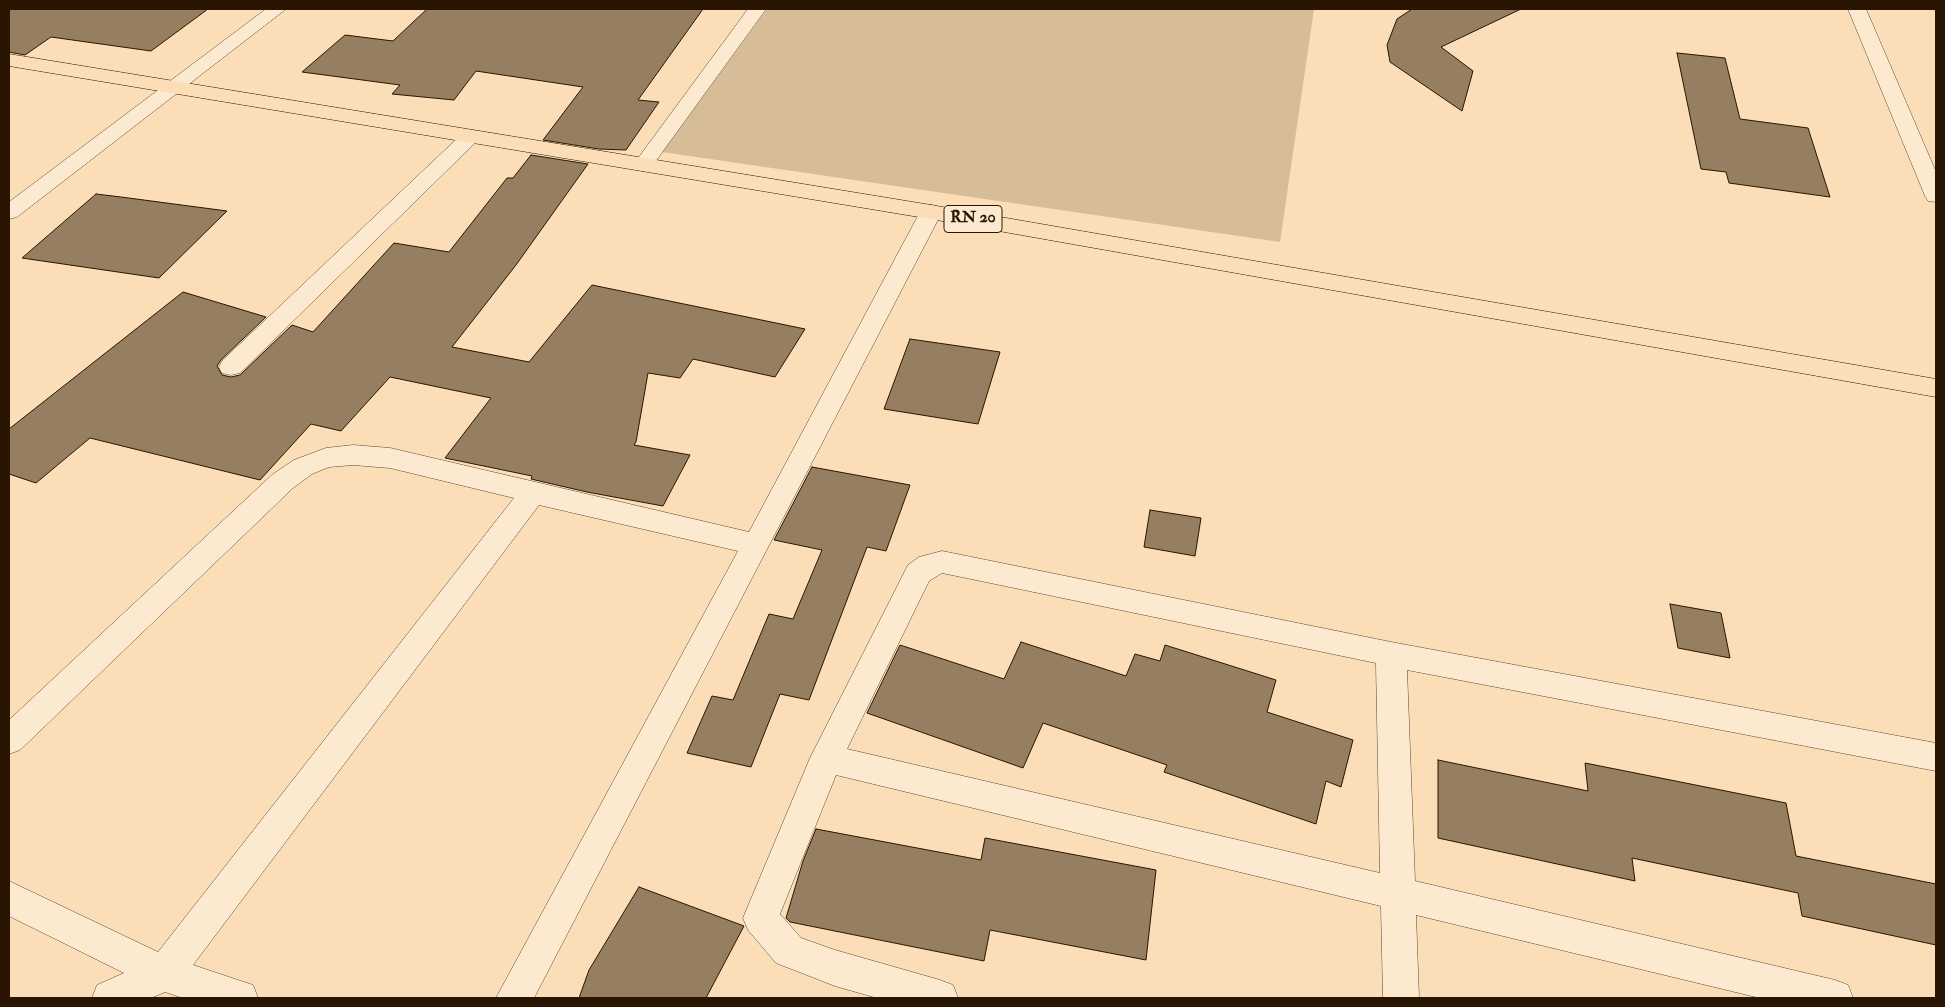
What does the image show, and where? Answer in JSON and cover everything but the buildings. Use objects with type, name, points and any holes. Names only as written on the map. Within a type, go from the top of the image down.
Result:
[{"type":"highway","name":"RN 20","points":[[9,60],[930,212],[1936,388]]},
{"type":"street","points":[[9,212],[277,9]]},
{"type":"street","points":[[643,164],[757,9]]},
{"type":"street","points":[[1857,9],[1936,196]]},
{"type":"street","points":[[231,367],[471,136]]},
{"type":"street","points":[[514,998],[756,544],[930,212]]},
{"type":"street","points":[[9,740],[282,481],[303,467],[326,458],[353,455],[390,458],[756,544]]},
{"type":"street","points":[[110,998],[164,974],[533,493]]},
{"type":"street","points":[[940,998],[835,968],[789,951],[761,918],[826,758],[918,573],[929,565],[942,562],[1391,654],[1936,757]]},
{"type":"street","points":[[1391,654],[1401,998]]},
{"type":"street","points":[[826,758],[1835,998]]},
{"type":"street","points":[[9,898],[164,974],[240,998]]},
{"type":"shaded area","points":[[767,9],[1314,9],[1280,242],[662,152]]}]
